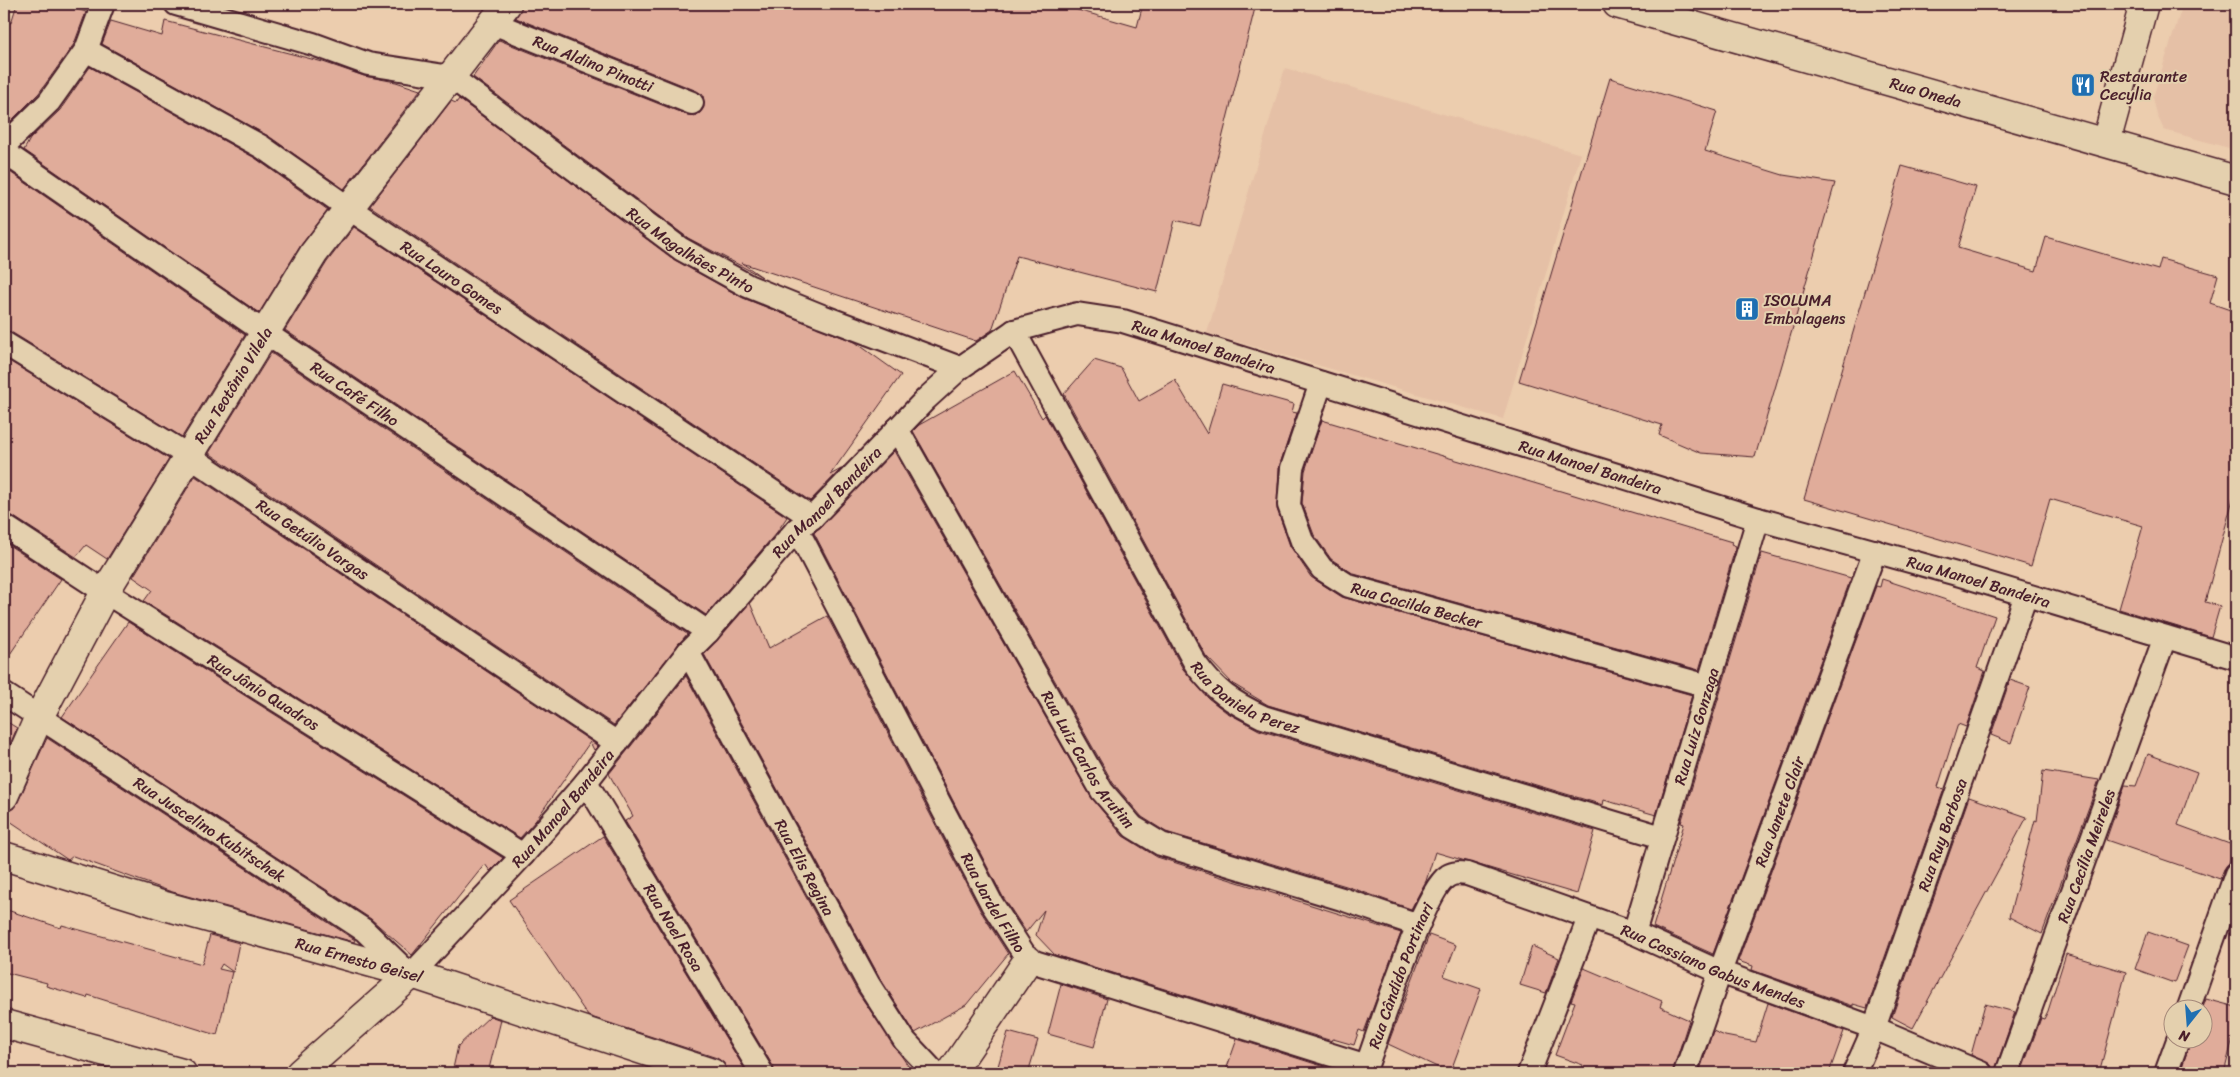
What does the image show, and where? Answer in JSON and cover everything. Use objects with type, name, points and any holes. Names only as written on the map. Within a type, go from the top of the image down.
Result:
[{"type":"street","name":"Rua Oneda","points":[[1617,4],[2236,180]]},
{"type":"street","points":[[2106,142],[2144,4]]},
{"type":"street","name":"Rua Teotônio Vilela","points":[[4,796],[39,717],[105,592],[314,253],[350,210],[500,13]]},
{"type":"street","name":"Rua Ernesto Geisel","points":[[4,856],[165,906],[410,974],[712,1073]]},
{"type":"street","points":[[951,1073],[1028,960]]},
{"type":"street","points":[[300,1073],[410,974]]},
{"type":"street","points":[[4,1024],[182,1073]]},
{"type":"lane","points":[[4,146],[49,102],[86,50],[104,4]]},
{"type":"lane","points":[[176,4],[313,44],[368,64],[451,77]]},
{"type":"lane","name":"Rua Aldino Pinotti","points":[[500,13],[692,103]]},
{"type":"lane","name":"Rua Lauro Gomes","points":[[86,50],[262,148],[804,523]]},
{"type":"lane","name":"Rua Magalhães Pinto","points":[[451,77],[681,249],[748,286],[960,368]]},
{"type":"lane","name":"Rua Café Filho","points":[[4,152],[264,332],[708,632]]},
{"type":"lane","name":"Rua Manoel Bandeira","points":[[410,974],[523,855],[586,782],[688,652],[804,523],[897,429],[960,368],[1014,332],[1077,314],[1123,321],[1758,519],[1875,551],[2236,658]]},
{"type":"lane","name":"Rua Daniela Perez","points":[[1014,332],[1194,663],[1209,682],[1232,702],[1263,717],[1662,838]]},
{"type":"lane","name":"Rua Getúlio Vargas","points":[[4,344],[190,456],[616,743]]},
{"type":"lane","name":"Rua Cacilda Becker","points":[[1321,383],[1292,468],[1289,505],[1302,541],[1322,569],[1348,586],[1708,686]]},
{"type":"lane","name":"Rua Luiz Carlos Arutim","points":[[897,429],[1102,791],[1133,827],[1161,844],[1342,899],[1418,925]]},
{"type":"lane","name":"Rua Luiz Gonzaga","points":[[1634,933],[1758,519]]},
{"type":"lane","name":"Rua Jardel Filho","points":[[804,523],[992,904],[1028,960],[1366,1070]]},
{"type":"lane","name":"Rua Jânio Quadros","points":[[4,526],[105,592],[523,855]]},
{"type":"lane","name":"Rua Janete Clair","points":[[1685,1073],[1720,972],[1875,551]]},
{"type":"lane","name":"Rua Ruy Barbosa","points":[[1854,1073],[1874,1028],[2026,595]]},
{"type":"lane","name":"Rua Cecília Meireles","points":[[2006,1073],[2165,637]]},
{"type":"lane","name":"Rua Elis Regina","points":[[688,652],[869,985],[905,1041],[935,1073]]},
{"type":"lane","name":"Rua Juscelino Kubitschek","points":[[4,694],[364,930],[410,974]]},
{"type":"lane","name":"Rua Noel Rosa","points":[[586,782],[762,1073]]},
{"type":"lane","name":"Rua Cassiano Gabus Mendes","points":[[1442,881],[1456,873],[1467,874],[1634,933],[1720,972],[1874,1028],[1981,1073]]},
{"type":"lane","points":[[2192,1000],[2236,874]]},
{"type":"lane","name":"Rua Cândido Portinari","points":[[1366,1070],[1418,925],[1442,881]]},
{"type":"lane","points":[[1529,1073],[1589,918]]},
{"type":"lane","points":[[2166,1073],[2174,1050]]},
{"type":"shaded area","points":[[2183,4],[2236,4],[2236,150],[2164,130],[2157,115],[2153,97]]},
{"type":"shaded area","points":[[1285,68],[1581,154],[1503,419],[1207,333]]},
{"type":"building","points":[[17,4],[60,4],[86,12],[74,44],[39,93],[7,125],[4,123],[4,21],[11,23]]},
{"type":"building","points":[[523,4],[1057,4],[1137,27],[1143,4],[1256,4],[1200,226],[1175,220],[1157,292],[1017,256],[992,330],[976,341],[742,263],[762,277],[688,238],[473,77],[499,40],[687,115],[694,116],[700,113],[704,107],[703,95],[516,18]]},
{"type":"building","points":[[111,21],[162,36],[165,21],[323,62],[364,76],[396,82],[420,90],[344,189],[268,136],[102,44]]},
{"type":"building","points":[[90,67],[255,158],[328,210],[301,245],[259,313],[24,150],[30,139],[60,110]]},
{"type":"building","points":[[1610,78],[1717,111],[1705,151],[1783,175],[1835,183],[1755,457],[1701,453],[1659,435],[1662,425],[1519,381]]},
{"type":"building","points":[[459,99],[675,260],[743,298],[855,342],[901,375],[830,475],[841,469],[810,501],[370,206],[451,101],[456,103]]},
{"type":"building","points":[[1902,166],[1976,187],[1958,248],[2036,271],[2046,237],[2158,270],[2161,259],[2218,275],[2210,303],[2236,312],[2236,488],[2205,602],[2220,606],[2211,637],[2119,609],[2143,526],[2050,499],[2031,566],[1804,499]]},
{"type":"building","points":[[10,172],[245,335],[182,437],[11,332],[4,330],[4,183]]},
{"type":"building","points":[[354,227],[787,517],[777,532],[706,615],[285,330],[327,262]]},
{"type":"building","points":[[271,353],[687,634],[614,725],[209,453]]},
{"type":"building","points":[[4,358],[169,459],[107,559],[86,545],[76,557],[11,515],[4,513]]},
{"type":"building","points":[[1094,360],[1121,368],[1139,401],[1175,380],[1207,434],[1222,384],[1294,404],[1292,412],[1297,413],[1279,467],[1277,509],[1290,546],[1311,577],[1342,597],[1692,695],[1656,815],[1604,800],[1603,805],[1268,705],[1233,684],[1206,656],[1064,394]]},
{"type":"building","points":[[1015,371],[1042,418],[1045,415],[1183,669],[1208,698],[1226,712],[1259,730],[1595,831],[1577,894],[1435,852],[1426,881],[1411,909],[1346,886],[1166,832],[1142,817],[1113,783],[913,431],[919,425]]},
{"type":"building","points":[[1322,420],[1732,542],[1731,544],[1736,546],[1699,670],[1354,574],[1331,559],[1314,535],[1302,503],[1305,471]]},
{"type":"building","points":[[894,451],[1091,797],[1123,836],[1157,857],[1401,933],[1364,1032],[1359,1030],[1354,1045],[1333,1039],[1332,1041],[1055,955],[1036,935],[1044,910],[1026,932],[1003,897],[814,533]]},
{"type":"building","points":[[195,476],[598,746],[594,750],[590,742],[536,820],[520,838],[144,601],[152,590],[133,577]]},
{"type":"building","points":[[4,542],[61,579],[4,663]]},
{"type":"building","points":[[1762,553],[1851,578],[1713,954],[1653,927],[1684,824],[1681,823]]},
{"type":"building","points":[[1882,579],[1995,616],[1977,668],[1985,671],[1966,727],[1958,724],[1938,787],[1944,789],[1867,1008],[1853,1004],[1853,1006],[1752,970],[1753,966],[1738,961],[1876,586],[1880,587]]},
{"type":"building","points":[[750,603],[769,648],[827,616],[980,910],[1008,954],[966,1005],[915,1033],[880,978],[704,654]]},
{"type":"building","points":[[128,622],[503,858],[490,871],[485,864],[412,955],[371,919],[62,717]]},
{"type":"building","points":[[686,676],[857,991],[913,1073],[775,1073],[773,1066],[625,821],[633,816],[609,774]]},
{"type":"building","points":[[2010,680],[2030,687],[2011,743],[1991,735]]},
{"type":"building","points":[[4,720],[17,728],[4,758]]},
{"type":"building","points":[[47,738],[355,940],[354,942],[169,891],[73,856],[68,860],[4,817],[4,811],[13,809],[18,802]]},
{"type":"building","points":[[2148,754],[2197,772],[2178,825],[2235,846],[2229,863],[2220,879],[2106,840],[2125,785],[2136,786]]},
{"type":"building","points":[[2043,771],[2099,780],[2042,934],[2009,917],[2035,820],[2037,821]]},
{"type":"building","points":[[1969,797],[2027,817],[1913,1028],[1892,1017]]},
{"type":"building","points":[[603,836],[747,1073],[727,1073],[724,1063],[717,1058],[588,1016],[509,900]]},
{"type":"building","points":[[4,909],[61,928],[62,925],[202,964],[210,935],[239,943],[233,972],[222,964],[219,969],[232,972],[217,1035],[88,995],[87,998],[46,986],[47,983],[4,972]]},
{"type":"building","points":[[2148,932],[2188,946],[2174,983],[2135,969]]},
{"type":"building","points":[[1429,935],[1456,945],[1444,976],[1481,989],[1450,1073],[1388,1044]]},
{"type":"building","points":[[1532,946],[1559,958],[1546,993],[1520,985]]},
{"type":"building","points":[[2066,954],[2126,972],[2099,1073],[2021,1073],[2041,1018],[2044,1019],[2048,1011]]},
{"type":"building","points":[[1584,968],[1662,1001],[1660,1007],[1689,1020],[1672,1073],[1580,1073],[1583,1065],[1555,1055],[1575,1002],[1571,1001]]},
{"type":"building","points":[[1061,984],[1107,999],[1094,1047],[1048,1034]]},
{"type":"building","points":[[2212,1001],[2236,1007],[2236,1026],[2224,1073],[2180,1073],[2188,1050],[2212,1050]]},
{"type":"building","points":[[1768,1003],[1844,1031],[1829,1073],[1699,1073],[1713,1031],[1725,1036],[1756,1042]]},
{"type":"building","points":[[1985,1004],[2015,1012],[1994,1073],[1991,1065],[1971,1055]]},
{"type":"building","points":[[490,1016],[501,1020],[488,1073],[452,1073],[458,1046]]},
{"type":"building","points":[[1008,1032],[1038,1040],[1028,1073],[996,1073]]},
{"type":"building","points":[[1237,1039],[1325,1067],[1323,1073],[1225,1073]]},
{"type":"place","name":"Restaurante Cecylia","points":[[2083,85]]},
{"type":"place","name":"ISOLUMA Embalagens","points":[[1747,309]]}]
